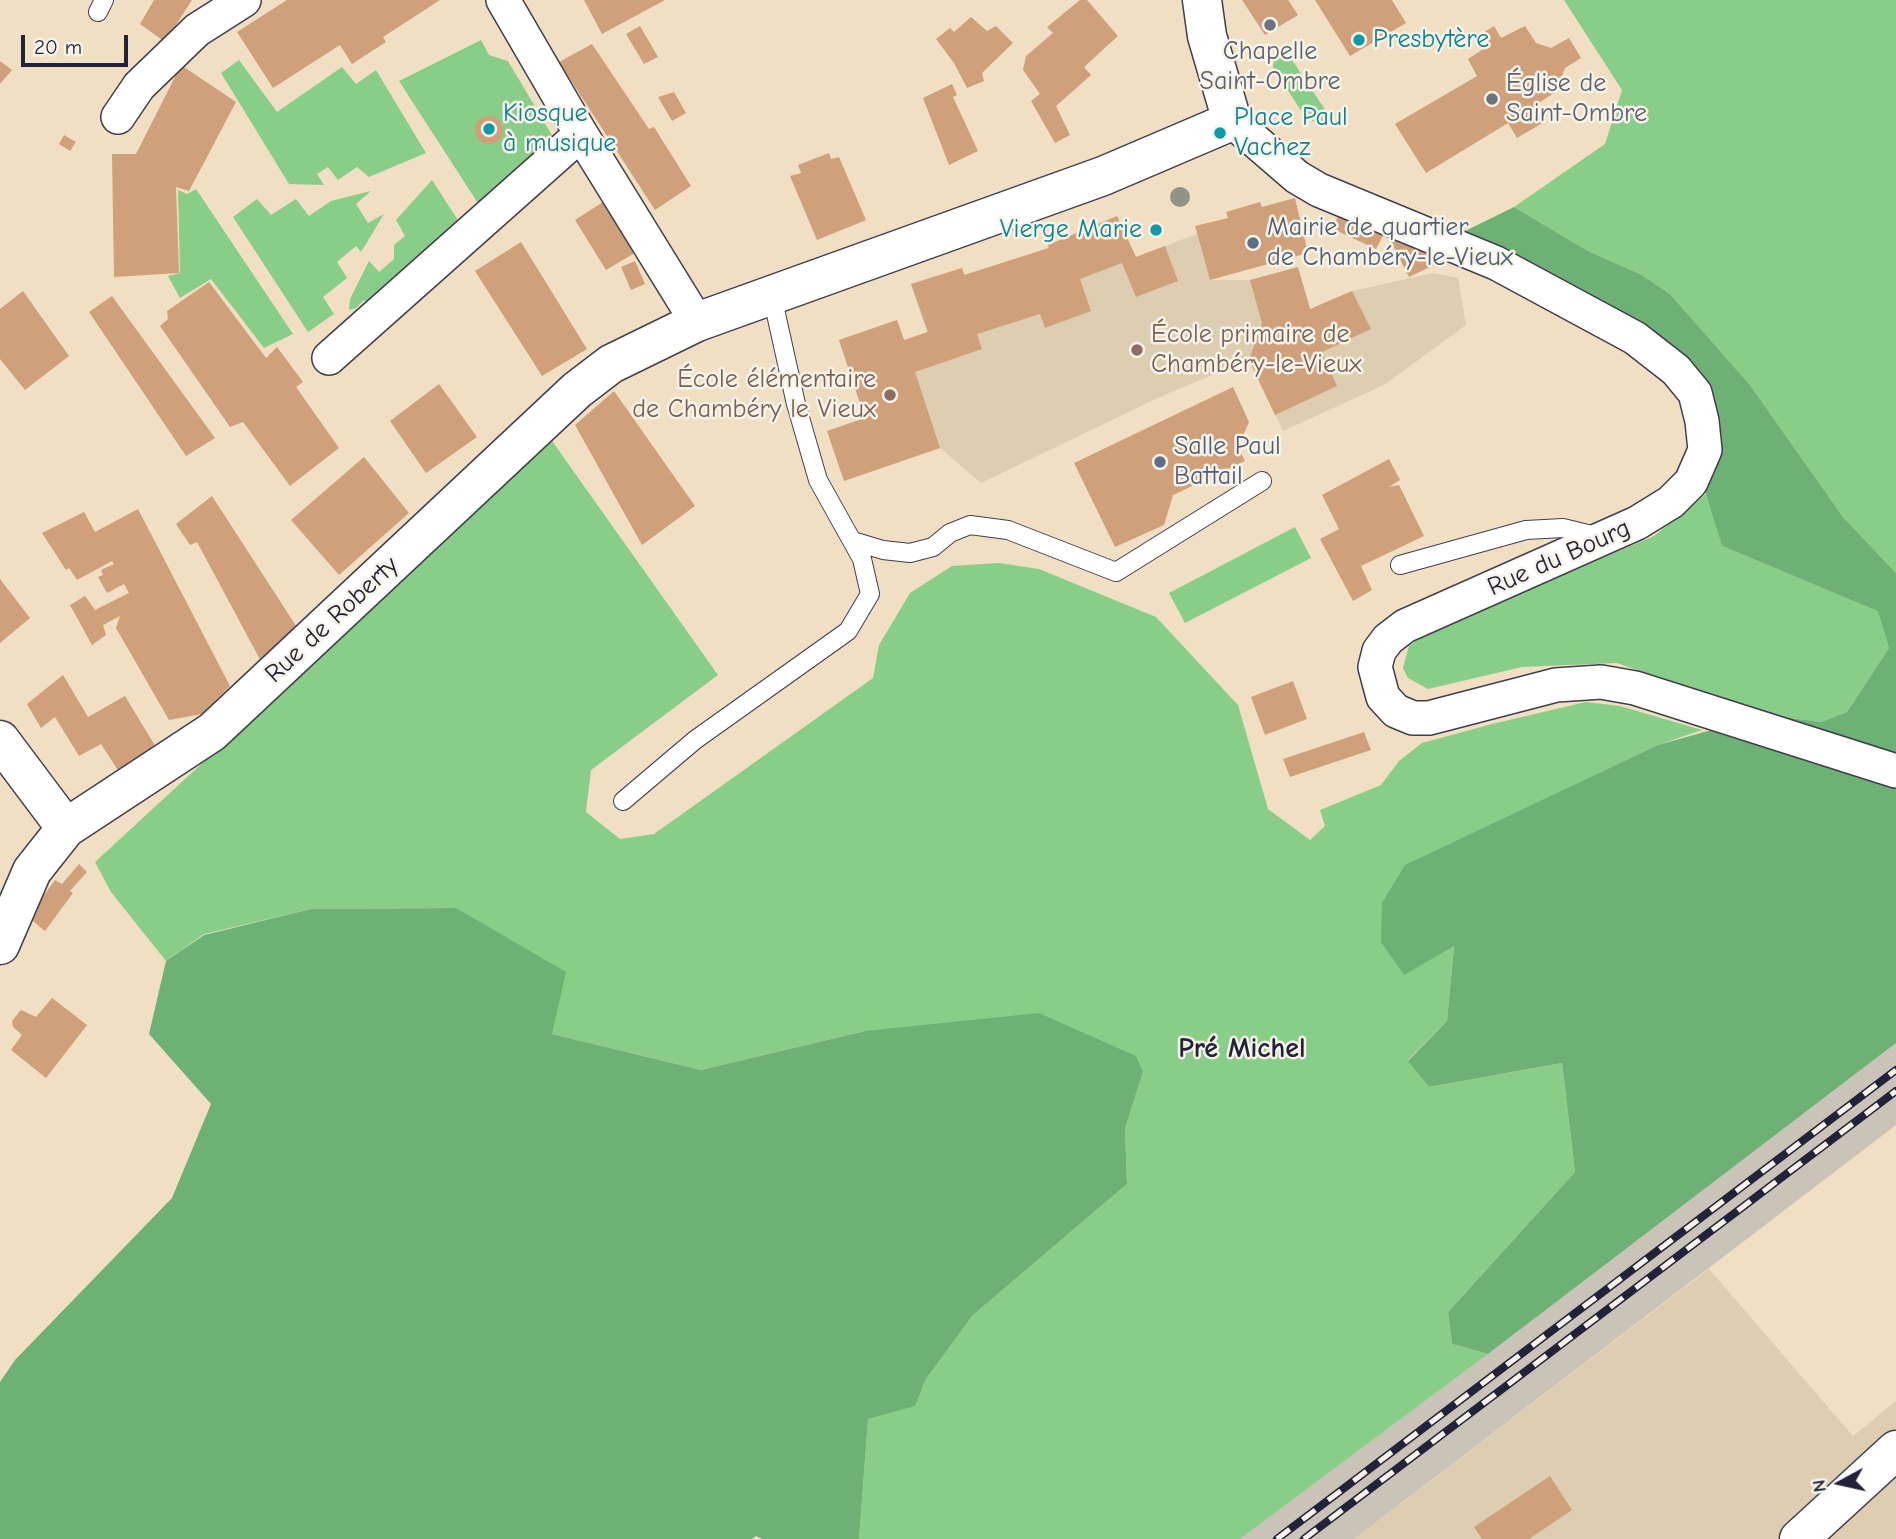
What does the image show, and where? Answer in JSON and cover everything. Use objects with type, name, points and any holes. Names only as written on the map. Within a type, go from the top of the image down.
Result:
[{"type":"street","points":[[118,117],[139,86],[197,30],[244,0]]},
{"type":"street","points":[[503,0],[580,135],[697,322]]},
{"type":"street","points":[[1202,0],[1206,36],[1232,121]]},
{"type":"street","name":"Rue de Roberty","points":[[0,945],[16,878],[66,828],[212,732],[578,390],[611,364],[697,322],[1102,176],[1232,121]]},
{"type":"street","name":"Rue du Bourg","points":[[1232,121],[1297,177],[1319,190],[1496,263],[1636,338],[1676,370],[1695,393],[1705,450],[1690,482],[1671,502],[1605,539],[1405,626],[1388,639],[1379,651],[1375,667],[1383,697],[1396,711],[1413,718],[1429,718],[1556,685],[1601,682],[1636,688],[1896,771]]},
{"type":"street","points":[[329,358],[580,135]]},
{"type":"street","points":[[0,740],[66,828]]},
{"type":"street","points":[[1800,1539],[1896,1450]]},
{"type":"lane","points":[[623,801],[695,740],[848,631],[870,594],[862,559],[817,480],[796,404],[772,296]]},
{"type":"lane","points":[[853,541],[883,551],[910,553],[933,547],[950,533],[970,526],[1008,530],[1116,572],[1262,481]]},
{"type":"lane","points":[[1400,565],[1526,530],[1563,528],[1605,539]]},
{"type":"shaded area","name":"École primaire de Chambéry-le-Vieux","points":[[1117,216],[1136,257],[1197,234],[1210,280],[1250,280],[1298,267],[1310,309],[1352,291],[1433,273],[1458,278],[1466,325],[1384,385],[1283,431],[1249,360],[1164,395],[981,483],[940,448],[844,481],[827,431],[865,418],[839,340],[897,320],[904,340],[927,332],[911,284],[962,268],[965,275],[1048,248],[1048,245]]},
{"type":"shaded area","points":[[1896,1043],[1896,1125],[1354,1539],[1240,1539],[1488,1354]]},
{"type":"shaded area","points":[[1709,1269],[1853,1436],[1896,1401],[1896,1539],[1354,1539]]},
{"type":"green space","points":[[1564,0],[1896,0],[1896,573],[1843,517],[1750,385],[1670,294],[1640,274],[1588,251],[1514,207],[1605,144],[1622,90]]},
{"type":"green space","points":[[481,40],[489,55],[508,61],[556,142],[483,211],[399,81]]},
{"type":"green space","points":[[1286,51],[1324,108],[1327,118],[1325,124],[1312,121],[1300,109],[1273,67],[1274,58]]},
{"type":"green space","points":[[239,60],[277,112],[342,67],[356,84],[376,70],[426,153],[369,177],[357,167],[338,180],[328,167],[317,174],[324,185],[289,184],[221,73]]},
{"type":"green space","points":[[432,180],[463,228],[373,310],[364,300],[356,308],[349,310],[350,299],[369,261],[379,272],[394,259],[394,245],[405,236],[396,220]]},
{"type":"green space","points":[[196,189],[293,334],[264,348],[211,279],[180,298],[168,276],[180,273],[178,190],[187,194]]},
{"type":"green space","points":[[371,191],[356,204],[368,223],[384,214],[361,252],[356,246],[337,262],[347,278],[323,297],[334,314],[308,332],[233,217],[257,199],[271,215],[296,199],[309,216],[331,201]]},
{"type":"green space","points":[[1514,207],[1588,251],[1640,274],[1670,294],[1750,385],[1843,517],[1896,573],[1896,1043],[1488,1354],[1452,1344],[1448,1312],[1575,1172],[1562,1063],[1429,1087],[1408,1061],[1447,1021],[1454,946],[1404,975],[1381,942],[1382,903],[1405,865],[1658,745],[1765,715],[1821,722],[1847,712],[1889,648],[1878,611],[1722,546],[1703,484],[1694,384],[1441,243]]},
{"type":"green space","points":[[552,441],[718,675],[591,770],[586,812],[620,839],[654,834],[873,678],[879,645],[910,593],[952,566],[999,563],[1039,569],[1156,617],[1238,705],[1268,809],[1310,840],[1325,826],[1320,810],[1381,785],[1399,761],[1422,743],[1586,702],[1620,706],[1702,730],[1658,745],[1537,803],[1454,945],[1447,1021],[1408,1060],[1429,1087],[1562,1063],[1575,1172],[1448,1312],[1452,1344],[1488,1354],[1240,1539],[859,1539],[868,1419],[915,1405],[926,1379],[973,1315],[1127,1184],[1125,1129],[1143,1072],[865,1031],[701,1070],[552,1034],[456,908],[311,909],[204,934],[166,961],[111,892],[95,862]]},
{"type":"green space","points":[[1707,493],[1722,546],[1879,611],[1889,648],[1847,712],[1821,722],[1765,715],[1617,663],[1522,667],[1428,689],[1408,678],[1403,668],[1409,646],[1427,633],[1654,536]]},
{"type":"green space","points":[[1295,527],[1311,558],[1185,623],[1169,593]]},
{"type":"green space","points":[[456,908],[566,972],[552,1034],[701,1070],[865,1031],[1039,1013],[1136,1056],[1143,1072],[1125,1129],[1127,1184],[973,1315],[926,1379],[915,1406],[868,1419],[859,1539],[762,1539],[756,1536],[752,1539],[0,1539],[0,1382],[15,1360],[172,1198],[211,1104],[149,1034],[166,961],[204,935],[311,909]]},
{"type":"building","points":[[154,0],[192,0],[165,42],[140,24]]},
{"type":"building","points":[[287,0],[440,0],[383,37],[386,42],[352,64],[340,45],[273,88],[237,32]]},
{"type":"building","points":[[584,0],[665,0],[602,34]]},
{"type":"building","points":[[1080,0],[1087,0],[1118,36],[1084,67],[1091,75],[1056,106],[1070,135],[1055,143],[1031,101],[1040,94],[1023,70],[1026,56],[1053,33],[1047,27]]},
{"type":"building","name":"Chapelle Saint-Ombre","points":[[1242,0],[1288,0],[1298,15],[1265,35]]},
{"type":"building","name":"Presbytère","points":[[1315,0],[1392,0],[1406,23],[1350,56]]},
{"type":"building","points":[[971,17],[987,31],[996,26],[1013,43],[982,73],[984,81],[967,88],[954,63],[936,39],[950,28],[954,32]]},
{"type":"building","points":[[640,26],[658,57],[644,64],[626,34]]},
{"type":"building","name":"Église de Saint-Ombre","points":[[1494,26],[1501,38],[1525,26],[1536,43],[1551,48],[1569,38],[1581,58],[1565,68],[1556,92],[1535,105],[1544,122],[1517,138],[1508,123],[1426,173],[1395,124],[1477,76],[1468,59],[1482,50],[1476,37]]},
{"type":"building","points":[[592,44],[649,129],[654,127],[691,186],[655,210],[559,62]]},
{"type":"building","points":[[0,61],[12,70],[0,84]]},
{"type":"building","points":[[181,65],[236,102],[189,191],[176,187],[179,273],[114,277],[112,154],[136,154]]},
{"type":"building","points":[[952,84],[957,95],[953,97],[978,151],[949,165],[923,98]]},
{"type":"building","points":[[674,92],[686,113],[672,121],[658,97]]},
{"type":"building","name":"Kiosque à musique","points":[[489,116],[499,120],[503,130],[499,140],[489,144],[479,140],[475,130],[479,120]]},
{"type":"building","points":[[64,135],[76,142],[70,151],[59,144]]},
{"type":"building","points":[[829,153],[831,159],[839,157],[866,220],[817,240],[790,176],[801,173],[798,165]]},
{"type":"building","name":"Mairie de quartier de Chambéry-le-Vieux","points":[[1295,198],[1308,253],[1210,280],[1195,226],[1228,218],[1226,212],[1260,202],[1262,207]]},
{"type":"building","points":[[606,200],[638,251],[606,270],[575,220]]},
{"type":"building","points":[[1341,208],[1386,230],[1376,249],[1333,229]]},
{"type":"building","name":"École élémentaire de Chambéry le Vieux","points":[[1117,216],[1136,257],[1165,246],[1178,281],[1136,297],[1122,263],[1080,279],[1091,311],[1045,328],[1040,314],[977,334],[982,349],[915,372],[940,448],[844,481],[827,431],[865,418],[839,340],[897,320],[904,340],[928,332],[911,284],[962,268],[964,275],[1049,248],[1048,245]]},
{"type":"building","points":[[1387,234],[1427,249],[1434,265],[1409,277]]},
{"type":"building","points":[[521,242],[587,349],[542,376],[475,271]]},
{"type":"building","points":[[635,261],[645,284],[631,290],[621,267]]},
{"type":"building","points":[[1298,267],[1310,309],[1352,291],[1371,329],[1322,352],[1337,386],[1275,415],[1249,360],[1262,323],[1250,280]]},
{"type":"building","points":[[209,282],[266,358],[277,347],[303,382],[296,387],[339,448],[290,486],[243,422],[230,427],[160,326],[168,319],[167,311]]},
{"type":"building","points":[[23,291],[69,356],[25,390],[0,359],[0,309]]},
{"type":"building","points":[[112,296],[215,438],[186,456],[89,312]]},
{"type":"building","points":[[439,384],[477,437],[426,473],[390,421]]},
{"type":"building","name":"Salle Paul Battail","points":[[1233,387],[1249,422],[1238,447],[1245,461],[1173,495],[1164,525],[1115,547],[1074,463]]},
{"type":"building","points":[[614,391],[695,506],[642,545],[575,425]]},
{"type":"building","points":[[364,457],[409,513],[339,575],[291,520]]},
{"type":"building","points":[[1389,459],[1400,480],[1389,487],[1399,485],[1424,536],[1361,566],[1372,590],[1353,601],[1320,539],[1339,529],[1322,495]]},
{"type":"building","points":[[212,496],[302,635],[263,665],[197,542],[190,545],[176,524]]},
{"type":"building","points":[[138,509],[230,686],[202,714],[169,720],[116,628],[120,616],[103,625],[106,635],[92,645],[70,605],[85,596],[95,610],[129,593],[124,584],[107,593],[98,577],[103,575],[101,570],[114,564],[112,561],[77,580],[69,568],[66,570],[42,533],[84,512],[95,532]]},
{"type":"building","points":[[0,579],[30,618],[0,643]]},
{"type":"building","points":[[63,675],[88,717],[125,696],[157,749],[121,775],[101,744],[79,756],[55,717],[41,728],[27,704]]},
{"type":"building","points":[[1293,681],[1307,719],[1265,735],[1251,697]]},
{"type":"building","points":[[1364,732],[1371,750],[1290,777],[1283,759]]},
{"type":"building","points":[[79,864],[87,872],[70,891],[73,893],[45,931],[28,917],[55,880],[62,884]]},
{"type":"building","points":[[52,998],[87,1025],[46,1078],[11,1050],[22,1035],[13,1027],[12,1021],[21,1010],[36,1017]]},
{"type":"building","points":[[1550,1476],[1572,1510],[1529,1539],[1482,1539],[1474,1527]]},
{"type":"railway","points":[[1277,1539],[1896,1070]]},
{"type":"railway","points":[[1304,1539],[1896,1091]]},
{"type":"place","name":"Chapelle Saint-Ombre","points":[[1270,25]]},
{"type":"place","name":"Presbytère","points":[[1359,40]]},
{"type":"place","name":"Église de Saint-Ombre","points":[[1492,99]]},
{"type":"place","name":"Kiosque à musique","points":[[489,129]]},
{"type":"place","name":"Place Paul Vachez","points":[[1220,133]]},
{"type":"place","name":"Vierge Marie","points":[[1156,230]]},
{"type":"place","name":"Mairie de quartier de Chambéry-le-Vieux","points":[[1253,243]]},
{"type":"place","name":"École primaire de Chambéry-le-Vieux","points":[[1137,350]]},
{"type":"place","name":"École élémentaire de Chambéry le Vieux","points":[[890,395]]},
{"type":"place","name":"Salle Paul Battail","points":[[1160,462]]},
{"type":"district","name":"Pré Michel","points":[[1242,1049]]}]
